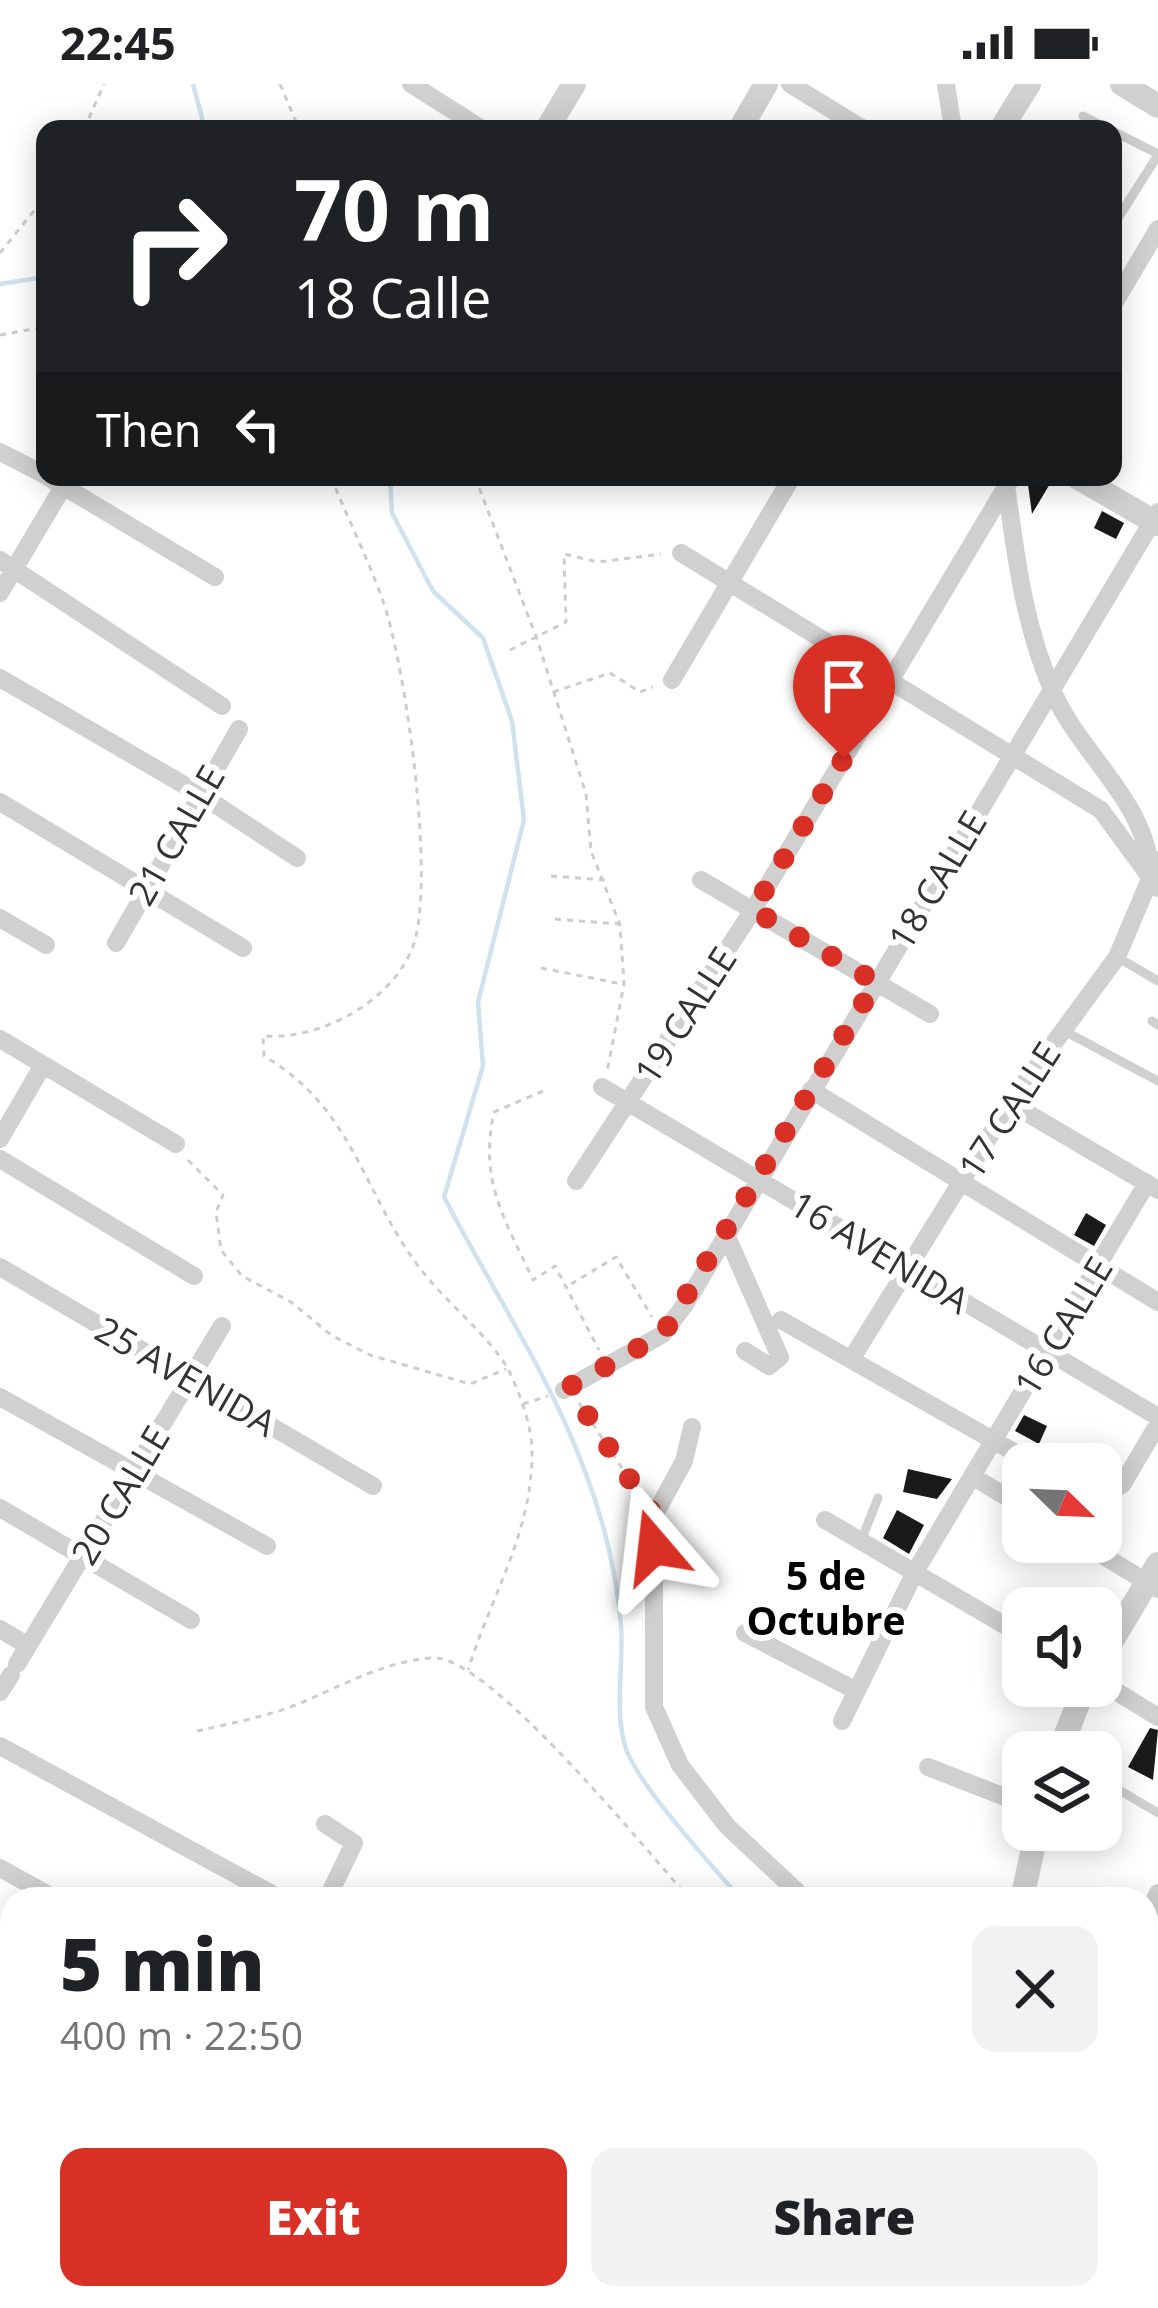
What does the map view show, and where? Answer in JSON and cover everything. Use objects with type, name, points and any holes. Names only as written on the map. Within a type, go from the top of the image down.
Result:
[{"type":"street","points":[[412,84],[468,120]]},
{"type":"street","points":[[552,120],[574,84]]},
{"type":"street","points":[[745,120],[766,84]]},
{"type":"street","points":[[790,84],[848,120]]},
{"type":"street","points":[[946,84],[952,120]]},
{"type":"street","points":[[1007,120],[1029,84]]},
{"type":"street","points":[[1122,84],[1158,106]]},
{"type":"street","points":[[1122,290],[1158,229]]},
{"type":"street","points":[[0,452],[36,471]]},
{"type":"street","points":[[0,593],[7,564],[48,486]]},
{"type":"street","points":[[64,486],[215,578]]},
{"type":"street","points":[[672,680],[787,486]]},
{"type":"street","name":"19 CALLE","points":[[576,1181],[753,910],[1004,486]]},
{"type":"street","points":[[1009,486],[1030,630],[1052,690],[1087,754],[1141,825],[1155,874]]},
{"type":"street","points":[[1094,486],[1156,519]]},
{"type":"street","name":"18 CALLE","points":[[567,1389],[663,1334],[1156,519]]},
{"type":"street","points":[[681,554],[1101,810],[1155,874]]},
{"type":"street","points":[[7,564],[222,706]]},
{"type":"street","points":[[0,678],[198,793],[297,858]]},
{"type":"street","name":"21 CALLE","points":[[116,943],[198,793],[239,729]]},
{"type":"street","points":[[0,802],[243,948]]},
{"type":"street","name":"17 CALLE","points":[[852,1358],[1010,1103],[1117,957],[1155,874]]},
{"type":"street","points":[[701,880],[930,1014]]},
{"type":"street","points":[[0,918],[46,945]]},
{"type":"street","points":[[0,1039],[176,1144]]},
{"type":"street","points":[[0,1139],[44,1065]]},
{"type":"street","name":"16 AVENIDA","points":[[602,1087],[1158,1421]]},
{"type":"street","points":[[811,1090],[1158,1302]]},
{"type":"street","points":[[1010,1103],[1152,1186]]},
{"type":"street","points":[[0,1160],[194,1276]]},
{"type":"street","name":"16 CALLE","points":[[842,1721],[853,1690],[915,1572],[1152,1186]]},
{"type":"street","points":[[725,1232],[780,1357],[769,1366],[746,1351]]},
{"type":"street","name":"25 AVENIDA","points":[[0,1267],[373,1486]]},
{"type":"street","points":[[781,1320],[1002,1447]]},
{"type":"street","name":"20 CALLE","points":[[9,1677],[222,1326]]},
{"type":"street","points":[[0,1397],[131,1475],[266,1546]]},
{"type":"street","points":[[1122,1485],[1158,1421]]},
{"type":"street","points":[[692,1426],[677,1478],[654,1516],[654,1707],[680,1765],[727,1826],[792,1887]]},
{"type":"street","points":[[972,1476],[1002,1494]]},
{"type":"street","points":[[0,1508],[191,1620]]},
{"type":"street","points":[[825,1520],[1002,1624]]},
{"type":"street","points":[[1122,1562],[1154,1578],[1122,1626]]},
{"type":"street","points":[[0,1629],[28,1646]]},
{"type":"street","points":[[745,1633],[853,1690]]},
{"type":"street","points":[[1122,1695],[1158,1717]]},
{"type":"street","points":[[0,1746],[259,1887]]},
{"type":"street","points":[[928,1767],[1002,1796]]},
{"type":"street","points":[[325,1824],[354,1843],[333,1887]]},
{"type":"street","points":[[1025,1887],[1032,1851]]},
{"type":"street","points":[[0,1868],[34,1887]]},
{"type":"lane","points":[[1083,116],[1091,120]]},
{"type":"lane","points":[[1122,136],[1158,154],[1122,212]]},
{"type":"lane","points":[[1117,957],[1158,981]]},
{"type":"lane","points":[[1072,1035],[1158,1082]]},
{"type":"lane","points":[[862,1541],[878,1498]]},
{"type":"lane","points":[[1122,1792],[1158,1813]]},
{"type":"path","points":[[88,120],[104,84]]},
{"type":"path","points":[[280,84],[294,120]]},
{"type":"path","points":[[0,254],[36,208]]},
{"type":"path","points":[[0,335],[36,329]]},
{"type":"path","points":[[335,486],[385,606],[412,746],[417,906],[412,949],[375,997],[336,1022],[291,1038],[263,1036],[264,1056],[302,1078],[323,1105],[418,1266],[508,1368],[524,1403],[532,1446],[527,1509],[468,1670]]},
{"type":"path","points":[[478,486],[537,639],[586,794],[591,851],[607,880],[620,925],[624,984],[619,1030],[602,1087]]},
{"type":"path","points":[[510,650],[566,622],[564,554],[598,562],[627,555],[681,554]]},
{"type":"path","points":[[553,692],[610,673],[640,692],[672,680]]},
{"type":"path","points":[[551,876],[607,880]]},
{"type":"path","points":[[555,920],[620,925]]},
{"type":"path","points":[[541,968],[624,984]]},
{"type":"path","points":[[543,1091],[494,1112],[484,1156],[495,1196],[533,1280],[555,1266],[569,1285],[608,1368]]},
{"type":"path","points":[[176,1144],[223,1195],[216,1211],[221,1250],[242,1276],[370,1355],[470,1384],[508,1368]]},
{"type":"path","points":[[569,1285],[616,1257],[663,1334]]},
{"type":"path","points":[[524,1403],[567,1389],[654,1516]]},
{"type":"path","points":[[197,1731],[436,1657],[468,1670],[525,1716],[679,1887]]},
{"type":"building","points":[[1028,486],[1049,486],[1032,514]]},
{"type":"building","points":[[1102,511],[1124,523],[1116,539],[1094,528]]},
{"type":"building","points":[[1086,1213],[1106,1225],[1094,1246],[1074,1235]]},
{"type":"building","points":[[1024,1415],[1047,1426],[1039,1443],[1015,1431]]},
{"type":"building","points":[[908,1469],[952,1479],[937,1499],[903,1492]]},
{"type":"building","points":[[897,1510],[924,1525],[909,1554],[883,1538]]},
{"type":"building","points":[[1150,1728],[1158,1730],[1153,1780],[1128,1767]]},
{"type":"waterway","points":[[193,84],[203,120]]},
{"type":"waterway","points":[[0,284],[36,278]]},
{"type":"waterway","points":[[390,486],[392,513],[433,591],[483,638],[512,721],[524,820],[478,1002],[483,1066],[444,1197],[555,1402],[593,1492],[619,1607],[620,1716],[625,1746],[659,1802],[731,1887]]},
{"type":"district","name":"5 de Octubre","points":[[826,1596]]},
{"type":"route","points":[[654,1547],[654,1516],[569,1387],[663,1334],[686,1303],[876,982],[753,910],[844,758]]}]
